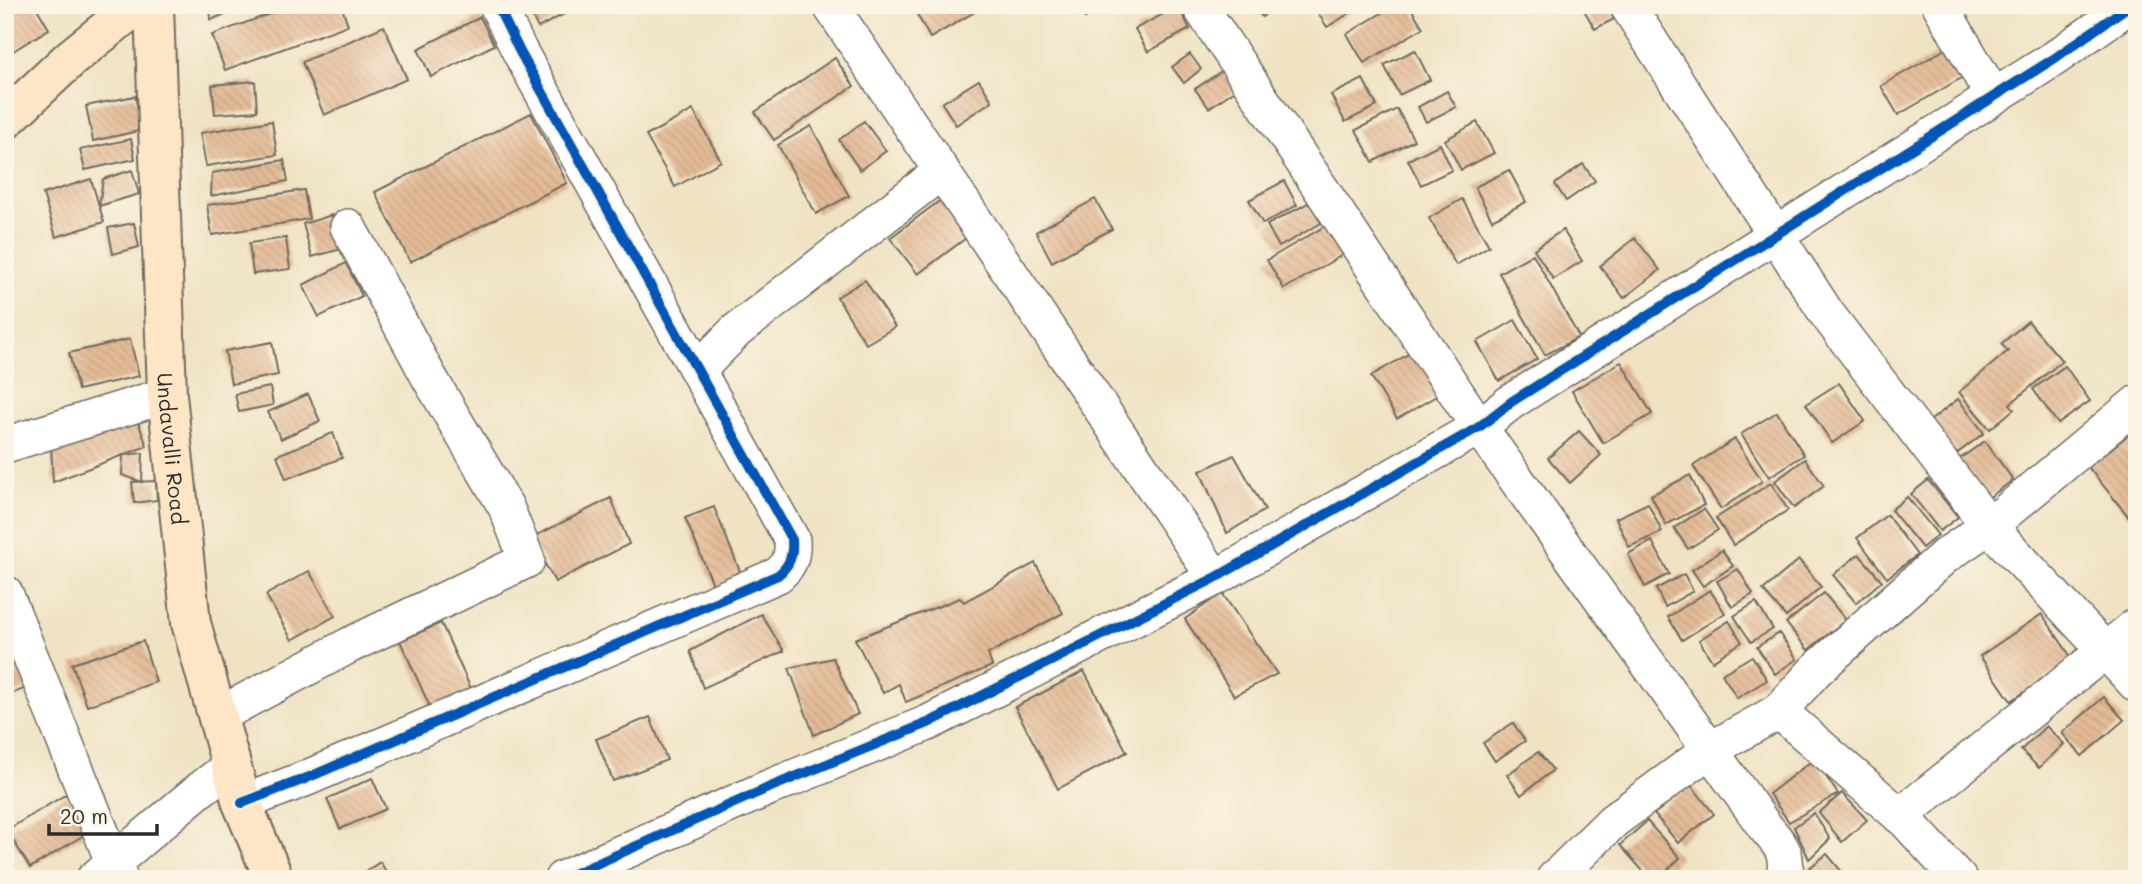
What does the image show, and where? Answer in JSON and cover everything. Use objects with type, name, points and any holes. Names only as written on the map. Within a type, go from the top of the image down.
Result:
[{"type":"main road","points":[[5,120],[71,58],[137,5]]},
{"type":"main road","name":"Undavalli Road","points":[[154,5],[167,395],[191,623],[242,803],[274,879]]},
{"type":"street","points":[[242,803],[333,767],[765,581],[786,569],[791,559],[792,540],[520,52],[497,5]]},
{"type":"street","points":[[830,5],[1214,578]]},
{"type":"street","points":[[1199,5],[1479,427],[1783,849],[1786,868],[1784,879]]},
{"type":"street","points":[[1627,5],[1827,314],[1989,526],[2137,685]]},
{"type":"street","points":[[1940,5],[1993,96]]},
{"type":"street","points":[[562,879],[768,788],[928,723],[1214,578],[1479,427],[1511,402],[2055,58],[2130,5]]},
{"type":"street","points":[[698,370],[736,331],[942,171]]},
{"type":"street","points":[[217,716],[350,645],[527,560],[506,508],[429,376],[348,227]]},
{"type":"street","points":[[5,444],[167,395]]},
{"type":"street","points":[[1553,879],[1613,821],[1710,750],[1779,711],[1816,670],[1945,556],[1989,526],[2137,403]]},
{"type":"street","points":[[5,593],[109,873],[197,792],[232,765]]},
{"type":"street","points":[[1900,816],[2137,625]]},
{"type":"street","points":[[1779,711],[1900,816],[1959,879]]},
{"type":"building","points":[[5,5],[35,5],[49,29],[5,56]]},
{"type":"building","points":[[210,5],[246,5],[211,20]]},
{"type":"building","points":[[294,5],[341,5],[348,25],[225,70],[212,35]]},
{"type":"building","points":[[526,5],[581,5],[538,28]]},
{"type":"building","points":[[912,5],[973,5],[976,11],[930,38]]},
{"type":"building","points":[[1078,5],[1106,5],[1085,18]]},
{"type":"building","points":[[1254,5],[1277,5],[1262,17]]},
{"type":"building","points":[[1313,5],[1363,5],[1327,27]]},
{"type":"building","points":[[1395,5],[1409,5],[1423,28],[1364,63],[1347,34]]},
{"type":"building","points":[[1581,5],[1606,5],[1614,19],[1595,29]]},
{"type":"building","points":[[1178,6],[1190,29],[1148,52],[1135,29]]},
{"type":"building","points":[[480,17],[494,45],[431,77],[418,49]]},
{"type":"building","points":[[384,26],[407,79],[324,115],[302,62]]},
{"type":"building","points":[[1947,48],[1963,77],[1898,115],[1881,86]]},
{"type":"building","points":[[1415,50],[1430,80],[1399,95],[1384,65]]},
{"type":"building","points":[[1190,54],[1201,69],[1184,83],[1172,67]]},
{"type":"building","points":[[835,58],[854,86],[774,140],[755,112]]},
{"type":"building","points":[[1222,71],[1235,90],[1209,108],[1195,89]]},
{"type":"building","points":[[1363,79],[1377,106],[1345,122],[1331,95]]},
{"type":"building","points":[[979,80],[992,101],[956,125],[942,103]]},
{"type":"building","points":[[255,81],[257,111],[215,114],[212,85]]},
{"type":"building","points":[[1447,91],[1456,107],[1426,122],[1418,107]]},
{"type":"building","points":[[135,96],[143,130],[93,141],[86,106]]},
{"type":"building","points":[[1397,109],[1414,140],[1373,162],[1356,130]]},
{"type":"building","points":[[693,110],[721,161],[675,187],[646,136]]},
{"type":"building","points":[[531,113],[567,183],[410,262],[375,192]]},
{"type":"building","points":[[272,121],[277,155],[206,166],[200,133]]},
{"type":"building","points":[[864,121],[886,151],[860,170],[839,140]]},
{"type":"building","points":[[1477,122],[1494,153],[1461,170],[1445,140]]},
{"type":"building","points":[[811,126],[849,196],[816,214],[778,145]]},
{"type":"building","points":[[131,139],[135,159],[85,170],[80,150]]},
{"type":"building","points":[[1440,144],[1452,170],[1421,185],[1408,160]]},
{"type":"building","points":[[284,160],[288,181],[211,196],[212,173]]},
{"type":"building","points":[[1583,164],[1595,181],[1566,201],[1555,184]]},
{"type":"building","points":[[132,170],[139,194],[99,206],[103,179]]},
{"type":"building","points":[[1509,170],[1526,202],[1492,220],[1475,187]]},
{"type":"building","points":[[91,179],[104,222],[56,237],[43,194]]},
{"type":"building","points":[[1284,181],[1297,205],[1263,224],[1249,200]]},
{"type":"building","points":[[304,190],[309,219],[212,235],[207,205]]},
{"type":"building","points":[[946,196],[974,232],[918,274],[890,238]]},
{"type":"building","points":[[1095,199],[1112,229],[1052,262],[1036,232]]},
{"type":"building","points":[[1462,199],[1489,246],[1456,265],[1429,218]]},
{"type":"building","points":[[1310,202],[1321,223],[1279,247],[1267,225]]},
{"type":"building","points":[[332,215],[341,249],[312,257],[303,224]]},
{"type":"building","points":[[134,223],[139,247],[113,254],[108,228]]},
{"type":"building","points":[[1327,225],[1344,254],[1284,289],[1267,260]]},
{"type":"building","points":[[1563,230],[1582,261],[1553,279],[1534,249]]},
{"type":"building","points":[[286,238],[290,269],[253,274],[249,243]]},
{"type":"building","points":[[1635,238],[1660,270],[1624,298],[1600,266]]},
{"type":"building","points":[[1533,254],[1579,337],[1545,355],[1499,273]]},
{"type":"building","points":[[346,263],[362,296],[319,317],[303,285]]},
{"type":"building","points":[[865,280],[895,327],[866,344],[837,297]]},
{"type":"building","points":[[1515,320],[1537,359],[1499,381],[1477,342]]},
{"type":"building","points":[[2028,321],[2062,361],[2010,404],[2014,409],[1990,429],[1959,392],[2008,351],[2001,344]]},
{"type":"building","points":[[130,339],[139,376],[78,390],[69,353]]},
{"type":"building","points":[[272,342],[278,375],[231,384],[225,351]]},
{"type":"building","points":[[1417,349],[1443,392],[1397,419],[1371,376]]},
{"type":"building","points":[[1621,362],[1652,414],[1603,443],[1572,391]]},
{"type":"building","points":[[2065,366],[2090,401],[2058,424],[2033,389]]},
{"type":"building","points":[[1839,383],[1865,421],[1832,443],[1806,404]]},
{"type":"building","points":[[270,387],[273,405],[239,412],[235,394]]},
{"type":"building","points":[[308,394],[320,421],[281,439],[268,412]]},
{"type":"building","points":[[1958,399],[1984,433],[1955,455],[1930,421]]},
{"type":"building","points":[[1777,412],[1804,455],[1769,477],[1741,434]]},
{"type":"building","points":[[135,414],[147,446],[53,482],[51,446]]},
{"type":"building","points":[[2137,428],[2137,527],[2088,467]]},
{"type":"building","points":[[1579,431],[1601,455],[1570,483],[1548,458]]},
{"type":"building","points":[[333,433],[342,458],[286,479],[277,455]]},
{"type":"building","points":[[1735,439],[1762,481],[1721,509],[1693,466]]},
{"type":"building","points":[[1985,441],[2013,480],[1987,499],[1958,460]]},
{"type":"building","points":[[143,453],[142,482],[122,475],[123,455]]},
{"type":"building","points":[[1234,455],[1265,510],[1227,533],[1200,471]]},
{"type":"building","points":[[1805,459],[1824,486],[1794,508],[1775,481]]},
{"type":"building","points":[[1690,475],[1704,505],[1666,525],[1651,495]]},
{"type":"building","points":[[1928,480],[1958,517],[1940,531],[1911,494]]},
{"type":"building","points":[[156,481],[157,500],[134,503],[132,482]]},
{"type":"building","points":[[1771,483],[1788,510],[1733,545],[1716,518]]},
{"type":"building","points":[[1907,497],[1938,535],[1922,548],[1891,510]]},
{"type":"building","points":[[611,498],[629,544],[555,582],[531,538]]},
{"type":"building","points":[[1648,503],[1662,532],[1629,547],[1616,518]]},
{"type":"building","points":[[714,507],[743,579],[715,589],[685,518]]},
{"type":"building","points":[[1704,509],[1718,530],[1688,549],[1674,528]]},
{"type":"building","points":[[1887,515],[1917,555],[1887,578],[1857,538]]},
{"type":"building","points":[[1652,541],[1669,574],[1645,587],[1628,554]]},
{"type":"building","points":[[1722,550],[1733,566],[1703,586],[1692,570]]},
{"type":"building","points":[[1859,554],[1882,581],[1856,603],[1833,575]]},
{"type":"building","points":[[1799,560],[1821,587],[1786,617],[1763,590]]},
{"type":"building","points":[[1035,563],[1063,613],[988,654],[992,666],[906,702],[899,684],[883,693],[855,639],[960,598],[964,602]]},
{"type":"building","points":[[1738,569],[1753,594],[1732,607],[1717,581]]},
{"type":"building","points":[[309,571],[335,616],[292,640],[266,595]]},
{"type":"building","points":[[1684,574],[1693,591],[1665,607],[1656,589]]},
{"type":"building","points":[[1710,590],[1725,613],[1682,640],[1668,617]]},
{"type":"building","points":[[1222,593],[1277,674],[1234,696],[1185,619]]},
{"type":"building","points":[[1824,593],[1846,620],[1808,650],[1786,623]]},
{"type":"building","points":[[1756,602],[1773,629],[1751,642],[1734,616]]},
{"type":"building","points":[[761,614],[784,651],[703,688],[690,651]]},
{"type":"building","points":[[2042,614],[2073,660],[2011,701],[1980,656]]},
{"type":"building","points":[[1729,621],[1742,642],[1712,661],[1699,640]]},
{"type":"building","points":[[441,623],[471,689],[430,707],[400,641]]},
{"type":"building","points":[[1779,633],[1797,659],[1775,674],[1757,647]]},
{"type":"building","points":[[143,641],[156,682],[87,706],[72,664]]},
{"type":"building","points":[[13,648],[27,688],[5,696],[5,651]]},
{"type":"building","points":[[1752,656],[1767,680],[1737,698],[1722,674]]},
{"type":"building","points":[[833,658],[858,714],[814,735],[789,668]]},
{"type":"building","points":[[1084,671],[1127,752],[1058,789],[1015,707]]},
{"type":"building","points":[[2104,697],[2124,720],[2082,756],[2062,733]]},
{"type":"building","points":[[650,717],[667,760],[613,781],[596,739]]},
{"type":"building","points":[[1513,723],[1525,741],[1495,761],[1483,743]]},
{"type":"building","points":[[2046,726],[2064,744],[2039,768],[2021,750]]},
{"type":"building","points":[[1538,752],[1553,770],[1521,795],[1507,775]]},
{"type":"building","points":[[1814,759],[1838,794],[1789,822],[1769,794]]},
{"type":"building","points":[[372,778],[386,809],[340,829],[327,799]]},
{"type":"building","points":[[1691,785],[1714,814],[1678,843],[1654,814]]},
{"type":"building","points":[[70,792],[92,830],[30,868],[7,830]]},
{"type":"building","points":[[1842,793],[1867,820],[1842,842],[1819,813]]},
{"type":"building","points":[[1814,813],[1830,839],[1809,859],[1794,827]]},
{"type":"building","points":[[1647,821],[1680,858],[1658,879],[1650,879],[1620,845]]},
{"type":"building","points":[[1827,854],[1848,879],[1815,879],[1808,869]]},
{"type":"building","points":[[380,862],[391,879],[354,879]]},
{"type":"cycle path","points":[[242,803],[307,778],[778,575],[790,560],[792,540],[520,52],[497,5]]},
{"type":"cycle path","points":[[562,879],[768,788],[928,723],[1215,578],[1479,427],[1511,402],[2055,58],[2130,5]]}]
